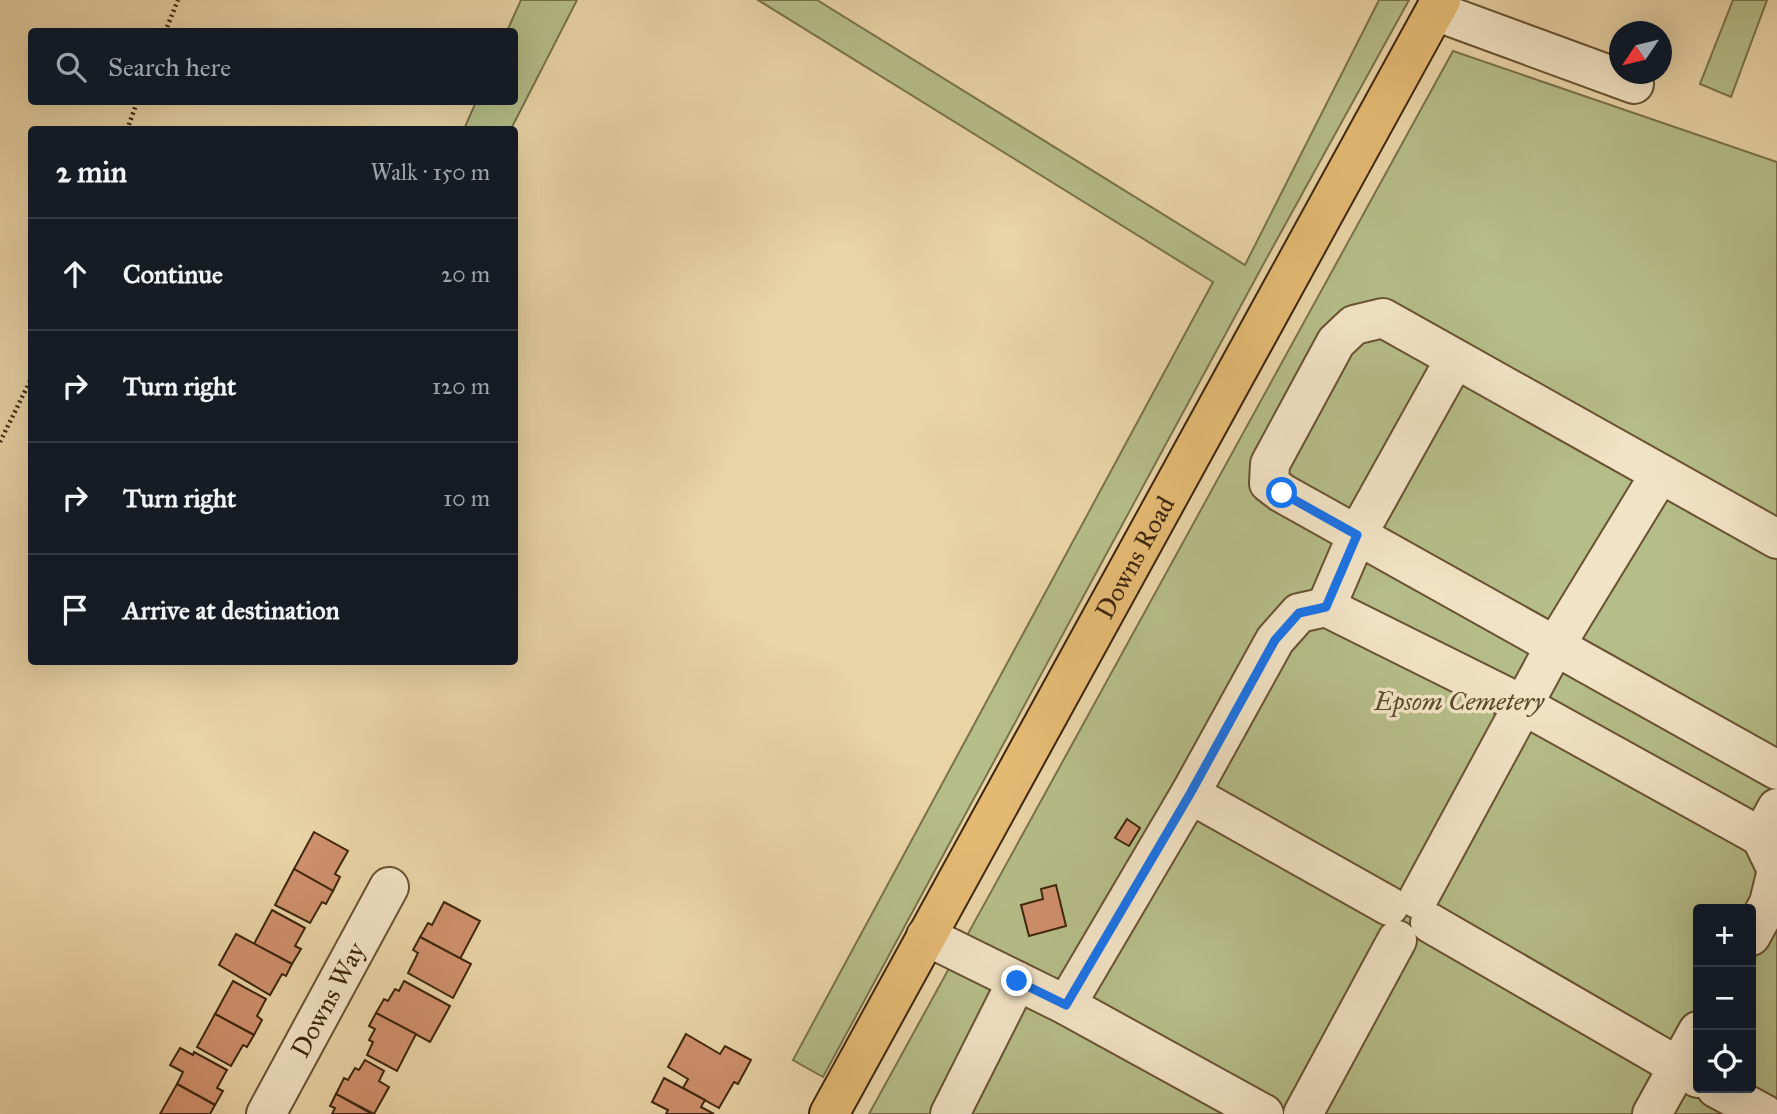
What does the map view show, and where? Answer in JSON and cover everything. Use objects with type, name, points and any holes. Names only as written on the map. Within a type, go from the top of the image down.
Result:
[{"type":"main road","name":"Downs Road","points":[[830,1114],[1438,6]]},
{"type":"street","points":[[1438,6],[1609,74]]},
{"type":"street","points":[[1777,539],[1382,318],[1354,325],[1336,342],[1270,464],[1269,483],[1282,493],[1777,770]]},
{"type":"street","points":[[1326,607],[1357,535],[1455,359]]},
{"type":"street","points":[[1303,1114],[1555,646],[1660,474]]},
{"type":"street","points":[[1066,1005],[1190,794],[1275,640],[1299,613],[1326,607],[1769,822],[1777,870],[1769,903],[1756,927]]},
{"type":"street","points":[[1190,794],[1688,1073]]},
{"type":"street","name":"Downs Way","points":[[266,1114],[389,887]]},
{"type":"street","points":[[926,936],[1066,1005],[1264,1114]]},
{"type":"street","points":[[950,1114],[1017,981]]},
{"type":"street","points":[[1652,1114],[1688,1073],[1693,1052]]},
{"type":"street","points":[[1725,1093],[1764,1114]]},
{"type":"path","points":[[167,28],[178,0]]},
{"type":"path","points":[[128,126],[136,105]]},
{"type":"path","points":[[0,442],[28,385]]},
{"type":"green space","points":[[521,0],[577,0],[513,126],[465,126],[475,105],[518,105],[518,28],[508,28]]},
{"type":"green space","points":[[758,0],[817,0],[1245,265],[1379,0],[1409,0],[823,1077],[793,1060],[1213,282]]},
{"type":"green space","points":[[1733,0],[1767,0],[1731,97],[1700,84]]},
{"type":"green space","name":"Epsom Cemetery","points":[[1453,51],[1777,162],[1777,1114],[869,1114]]},
{"type":"building","points":[[1127,819],[1140,828],[1129,846],[1115,838]]},
{"type":"building","points":[[314,832],[348,851],[335,874],[340,877],[333,891],[294,869]]},
{"type":"building","points":[[294,869],[333,891],[326,904],[322,902],[310,923],[275,905]]},
{"type":"building","points":[[1056,885],[1066,926],[1029,936],[1021,905],[1043,899],[1041,889]]},
{"type":"building","points":[[444,902],[480,921],[460,959],[420,937],[428,923],[432,925]]},
{"type":"building","points":[[272,910],[305,928],[295,946],[301,949],[292,964],[254,944]]},
{"type":"building","points":[[236,934],[292,964],[286,976],[282,974],[270,995],[219,965]]},
{"type":"building","points":[[420,937],[471,964],[453,998],[408,973],[418,953],[413,950]]},
{"type":"building","points":[[233,981],[266,999],[257,1016],[262,1020],[254,1035],[215,1014]]},
{"type":"building","points":[[404,981],[450,1006],[430,1042],[376,1013],[384,999],[388,1001],[395,989],[399,991]]},
{"type":"building","points":[[376,1013],[416,1034],[397,1071],[367,1055],[373,1042],[369,1040],[375,1029],[369,1026]]},
{"type":"building","points":[[215,1014],[254,1035],[247,1047],[243,1045],[231,1066],[197,1047]]},
{"type":"building","points":[[686,1034],[720,1054],[725,1046],[751,1060],[738,1084],[734,1082],[719,1108],[683,1088],[688,1079],[668,1067]]},
{"type":"building","points":[[180,1048],[193,1055],[194,1052],[227,1070],[217,1088],[223,1091],[215,1105],[177,1084],[183,1072],[170,1065]]},
{"type":"building","points":[[365,1060],[384,1071],[379,1081],[389,1087],[374,1114],[336,1094],[344,1078],[348,1080],[355,1068],[359,1070]]},
{"type":"building","points":[[664,1078],[705,1100],[701,1107],[714,1114],[666,1114],[668,1110],[652,1102]]},
{"type":"building","points":[[177,1084],[215,1105],[210,1114],[160,1114]]},
{"type":"building","points":[[336,1094],[372,1114],[332,1114],[335,1108],[330,1106]]},
{"type":"route","points":[[1017,981],[1066,1005],[1190,794],[1275,640],[1299,613],[1326,607],[1357,535],[1282,493]]}]
